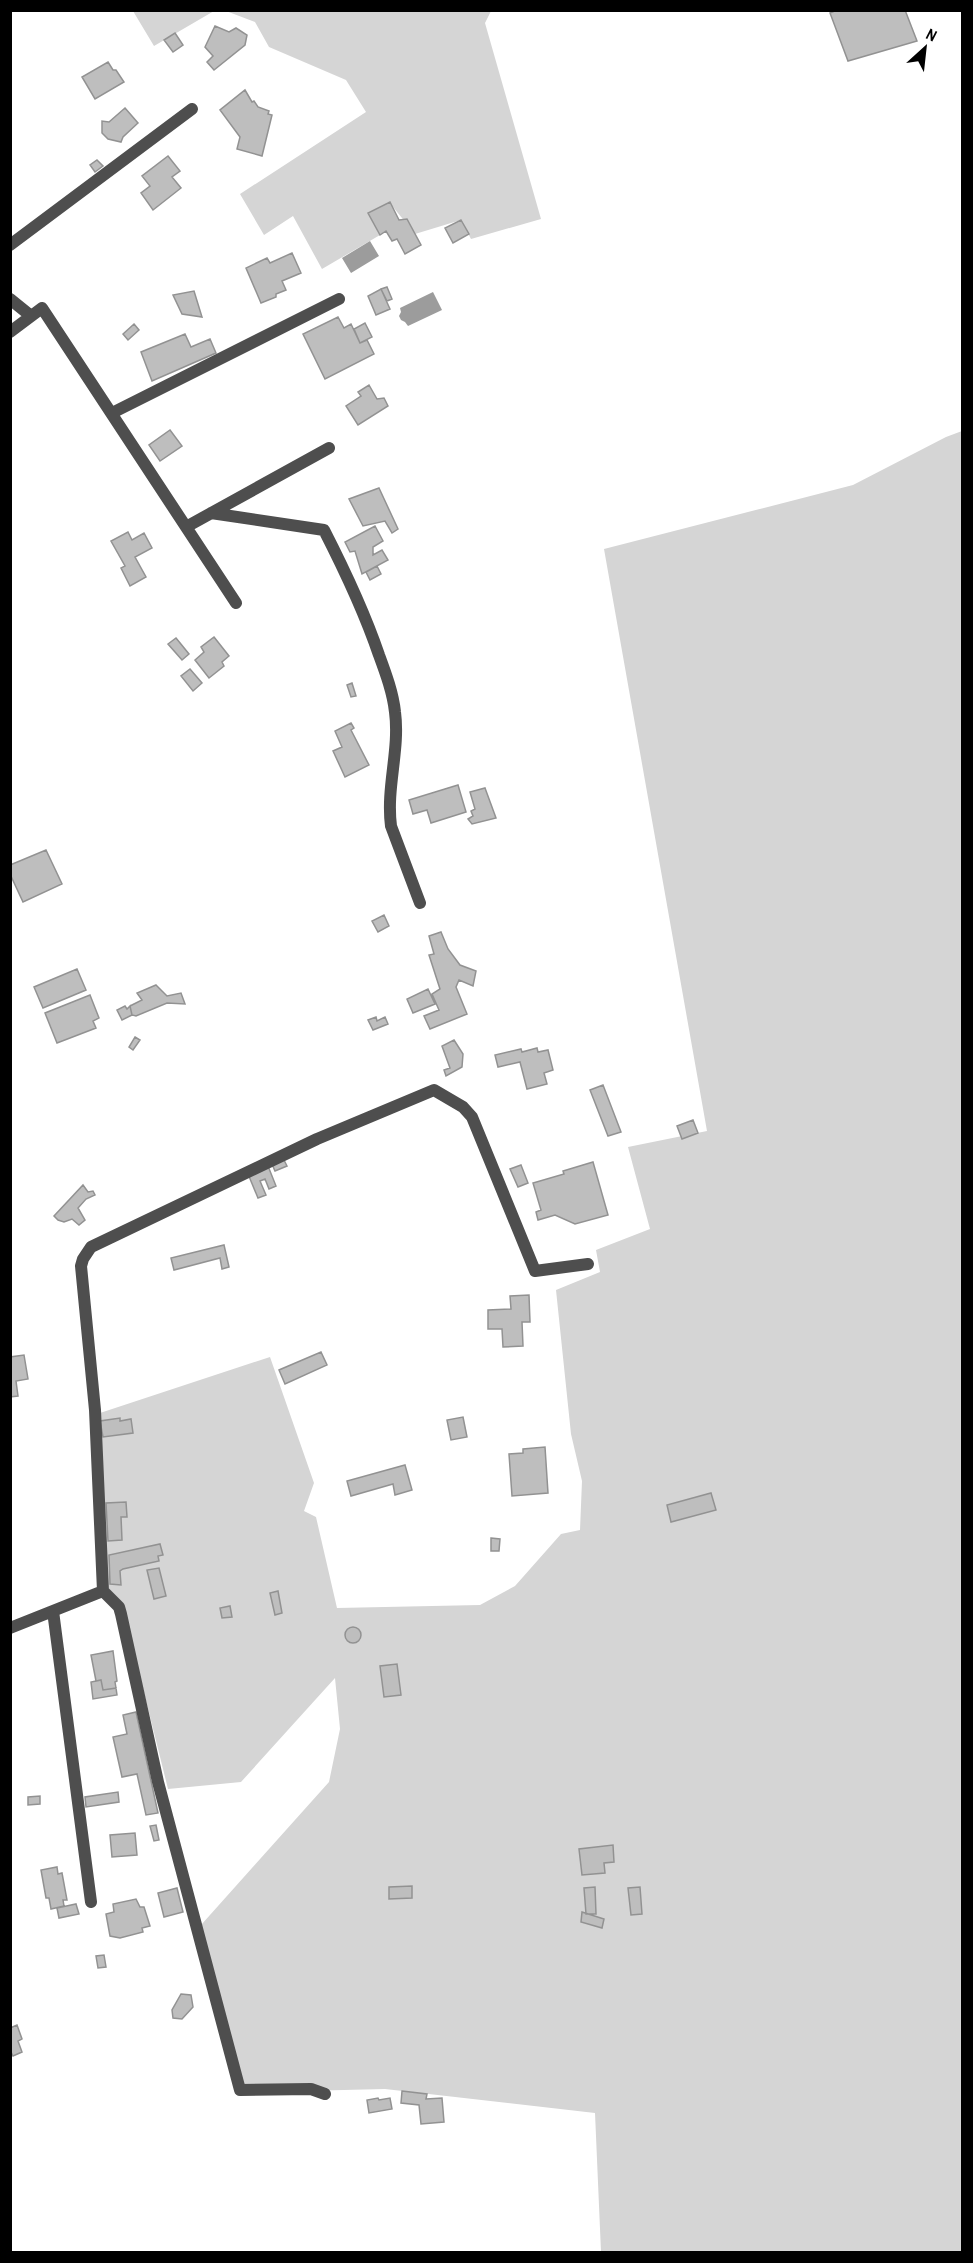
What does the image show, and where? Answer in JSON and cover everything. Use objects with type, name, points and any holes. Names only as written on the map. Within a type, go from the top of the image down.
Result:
[{"type":"street","points":[[10,245],[192,109]]},
{"type":"street","points":[[112,413],[339,298]]},
{"type":"street","points":[[10,299],[31,316]]},
{"type":"street","points":[[10,332],[42,308],[236,603]]},
{"type":"street","points":[[186,527],[329,448]]},
{"type":"street","points":[[212,513],[324,530],[365,614],[393,697],[396,730],[390,783],[391,826],[420,903]]},
{"type":"street","points":[[325,2094],[311,2088],[240,2090],[158,1782],[121,1614],[119,1607],[103,1592],[95,1410],[81,1266],[83,1259],[91,1247],[317,1139],[434,1090],[464,1107],[472,1117],[535,1271],[588,1264]]},
{"type":"street","points":[[10,1628],[103,1592]]},
{"type":"street","points":[[53,1611],[92,1902]]},
{"type":"shaded area","points":[[133,11],[214,11],[154,46]]},
{"type":"shaded area","points":[[226,11],[491,11],[485,23],[541,219],[471,239],[461,220],[415,234],[389,202],[369,214],[380,235],[322,269],[293,216],[264,235],[240,194],[366,112],[346,80],[269,47],[255,22]]},
{"type":"shaded area","points":[[370,241],[379,256],[351,273],[342,258]]},
{"type":"shaded area","points":[[433,292],[442,310],[408,326],[401,320],[400,308]]},
{"type":"shaded area","points":[[962,431],[962,2252],[601,2252],[595,2113],[385,2089],[261,2092],[236,2080],[193,1934],[329,1782],[340,1729],[335,1678],[241,1782],[168,1789],[129,1632],[108,1587],[100,1413],[270,1357],[314,1483],[304,1511],[316,1517],[337,1608],[480,1605],[515,1586],[561,1534],[580,1530],[582,1481],[571,1434],[556,1290],[600,1272],[596,1250],[650,1229],[628,1147],[707,1131],[604,549],[853,485]]},
{"type":"building","points":[[837,10],[905,10],[917,41],[848,61],[830,13]]},
{"type":"building","points":[[215,26],[229,32],[236,28],[247,35],[245,45],[214,70],[207,62],[213,56],[205,47]]},
{"type":"building","points":[[175,33],[183,45],[173,52],[164,40]]},
{"type":"building","points":[[108,62],[124,82],[95,99],[82,77]]},
{"type":"building","points":[[245,90],[252,102],[254,101],[258,107],[269,111],[268,114],[272,115],[262,156],[237,149],[240,137],[220,110]]},
{"type":"building","points":[[125,108],[138,123],[123,137],[121,142],[108,139],[102,133],[102,121],[109,122]]},
{"type":"building","points":[[168,156],[180,171],[172,177],[181,188],[153,210],[141,193],[150,186],[142,176]]},
{"type":"building","points":[[97,160],[103,166],[95,172],[90,165]]},
{"type":"building","points":[[390,202],[399,220],[407,219],[421,245],[405,254],[397,239],[392,241],[386,231],[380,235],[368,213]]},
{"type":"building","points":[[461,220],[469,234],[453,243],[445,228]]},
{"type":"building","points":[[292,253],[301,273],[282,281],[286,290],[261,303],[246,268],[267,258],[270,263]]},
{"type":"building","points":[[387,287],[392,299],[387,301],[381,289]]},
{"type":"building","points":[[381,289],[390,309],[376,315],[368,296]]},
{"type":"building","points":[[194,291],[202,317],[182,314],[173,295]]},
{"type":"building","points":[[338,317],[344,328],[351,324],[360,343],[367,340],[374,354],[325,379],[303,334]]},
{"type":"building","points":[[365,323],[372,337],[360,343],[354,329]]},
{"type":"building","points":[[134,324],[139,330],[128,340],[123,334]]},
{"type":"building","points":[[185,334],[191,347],[210,339],[216,353],[152,381],[141,352]]},
{"type":"building","points":[[369,385],[377,399],[384,398],[388,406],[358,425],[346,406],[361,396],[358,392]]},
{"type":"building","points":[[170,430],[182,446],[160,461],[149,445]]},
{"type":"building","points":[[379,488],[398,529],[392,533],[385,521],[363,526],[349,499]]},
{"type":"building","points":[[375,526],[383,541],[373,547],[373,555],[382,550],[388,560],[362,574],[355,551],[350,552],[345,542]]},
{"type":"building","points":[[128,532],[132,540],[144,533],[152,548],[135,557],[146,577],[130,586],[121,568],[125,566],[111,541]]},
{"type":"building","points":[[377,566],[381,574],[370,580],[366,572]]},
{"type":"building","points":[[214,637],[229,656],[222,662],[224,666],[209,678],[195,660],[204,652],[201,647]]},
{"type":"building","points":[[176,638],[189,654],[182,660],[168,644]]},
{"type":"building","points":[[190,669],[202,683],[193,691],[181,676]]},
{"type":"building","points":[[352,683],[356,696],[351,697],[347,685]]},
{"type":"building","points":[[351,723],[354,728],[351,730],[369,765],[345,777],[333,751],[342,747],[335,731]]},
{"type":"building","points":[[458,785],[466,812],[431,823],[427,810],[413,814],[409,800]]},
{"type":"building","points":[[485,788],[496,818],[472,824],[468,819],[473,816],[471,811],[475,809],[470,792]]},
{"type":"building","points":[[46,850],[62,884],[23,902],[10,874],[10,865]]},
{"type":"building","points":[[384,915],[389,926],[378,932],[372,921]]},
{"type":"building","points":[[441,932],[448,949],[460,965],[476,971],[473,986],[459,980],[456,987],[467,1014],[430,1029],[424,1016],[439,1010],[432,994],[440,989],[429,955],[434,954],[429,936]]},
{"type":"building","points":[[77,969],[86,990],[43,1008],[34,987]]},
{"type":"building","points":[[156,985],[167,996],[181,993],[185,1004],[167,1003],[136,1016],[132,1015],[130,1006],[142,1000],[137,993]]},
{"type":"building","points":[[428,989],[435,1004],[413,1013],[407,999]]},
{"type":"building","points":[[90,995],[99,1018],[93,1021],[96,1028],[57,1043],[45,1013]]},
{"type":"building","points":[[125,1006],[127,1009],[130,1006],[132,1015],[122,1020],[117,1010]]},
{"type":"building","points":[[376,1017],[377,1021],[385,1017],[388,1024],[373,1030],[368,1020]]},
{"type":"building","points":[[135,1037],[140,1040],[133,1050],[129,1047]]},
{"type":"building","points":[[454,1040],[463,1054],[462,1067],[446,1076],[444,1070],[450,1068],[442,1046]]},
{"type":"building","points":[[537,1048],[538,1052],[548,1050],[553,1070],[544,1073],[547,1084],[527,1089],[520,1062],[498,1067],[495,1055]]},
{"type":"building","points":[[603,1085],[621,1132],[608,1136],[590,1090]]},
{"type":"building","points":[[693,1120],[698,1133],[682,1139],[677,1126]]},
{"type":"building","points":[[283,1158],[287,1166],[275,1171],[271,1162]]},
{"type":"building","points":[[593,1162],[608,1215],[575,1224],[555,1215],[538,1220],[536,1212],[541,1210],[533,1183]]},
{"type":"building","points":[[521,1165],[528,1183],[518,1187],[510,1169]]},
{"type":"building","points":[[268,1166],[276,1186],[269,1189],[265,1179],[260,1181],[266,1195],[258,1198],[248,1174]]},
{"type":"building","points":[[83,1185],[88,1192],[93,1191],[95,1195],[86,1199],[78,1208],[85,1220],[79,1225],[72,1219],[64,1222],[58,1220],[54,1216]]},
{"type":"building","points":[[224,1245],[229,1267],[222,1269],[220,1258],[174,1270],[171,1258]]},
{"type":"building","points":[[529,1295],[530,1322],[522,1322],[523,1346],[503,1347],[502,1329],[488,1329],[488,1310],[511,1309],[510,1296]]},
{"type":"building","points":[[321,1352],[327,1365],[285,1384],[279,1370]]},
{"type":"building","points":[[24,1355],[28,1379],[16,1381],[18,1396],[10,1397],[10,1357]]},
{"type":"building","points":[[463,1417],[467,1437],[451,1440],[447,1420]]},
{"type":"building","points":[[120,1418],[120,1421],[131,1419],[133,1433],[103,1437],[100,1421]]},
{"type":"building","points":[[545,1447],[548,1493],[512,1496],[509,1454],[523,1453],[523,1449]]},
{"type":"building","points":[[405,1465],[412,1490],[395,1495],[393,1484],[351,1496],[347,1481]]},
{"type":"building","points":[[711,1493],[716,1510],[671,1522],[667,1505]]},
{"type":"building","points":[[126,1502],[127,1517],[121,1517],[122,1540],[108,1541],[106,1503]]},
{"type":"building","points":[[491,1538],[500,1539],[499,1551],[491,1551]]},
{"type":"building","points":[[160,1544],[163,1555],[158,1556],[159,1561],[123,1569],[120,1571],[121,1585],[110,1584],[109,1555]]},
{"type":"building","points":[[159,1568],[166,1596],[154,1599],[147,1570]]},
{"type":"building","points":[[278,1591],[282,1613],[275,1615],[270,1593]]},
{"type":"building","points":[[230,1606],[232,1617],[222,1618],[220,1608]]},
{"type":"building","points":[[350,1627],[356,1627],[361,1635],[359,1641],[350,1643],[345,1638],[345,1632]]},
{"type":"building","points":[[113,1651],[116,1688],[103,1690],[101,1680],[96,1681],[91,1655]]},
{"type":"building","points":[[397,1664],[401,1695],[384,1697],[380,1666]]},
{"type":"building","points":[[101,1680],[103,1690],[116,1688],[117,1695],[93,1699],[91,1682]]},
{"type":"building","points":[[136,1712],[158,1813],[146,1815],[137,1774],[122,1777],[113,1737],[127,1734],[123,1715]]},
{"type":"building","points":[[118,1792],[119,1802],[86,1807],[85,1797]]},
{"type":"building","points":[[40,1796],[40,1804],[28,1805],[28,1797]]},
{"type":"building","points":[[156,1825],[159,1840],[154,1841],[150,1826]]},
{"type":"building","points":[[135,1833],[137,1855],[112,1857],[110,1835]]},
{"type":"building","points":[[613,1845],[614,1862],[604,1863],[605,1873],[582,1875],[579,1849]]},
{"type":"building","points":[[57,1867],[58,1874],[62,1873],[67,1900],[63,1900],[64,1906],[51,1909],[49,1898],[46,1898],[41,1870]]},
{"type":"building","points":[[412,1886],[412,1898],[389,1899],[389,1887]]},
{"type":"building","points":[[595,1887],[596,1914],[586,1914],[584,1888]]},
{"type":"building","points":[[640,1887],[642,1914],[631,1915],[628,1888]]},
{"type":"building","points":[[177,1888],[183,1912],[164,1917],[158,1893]]},
{"type":"building","points":[[136,1899],[140,1907],[144,1907],[150,1926],[142,1928],[143,1932],[120,1938],[110,1936],[106,1914],[114,1912],[113,1904]]},
{"type":"building","points":[[76,1904],[79,1914],[59,1918],[57,1908]]},
{"type":"building","points":[[582,1912],[604,1919],[602,1928],[581,1922]]},
{"type":"building","points":[[104,1955],[106,1967],[98,1968],[96,1956]]},
{"type":"building","points":[[181,1994],[191,1995],[193,2007],[182,2019],[173,2018],[172,2010]]},
{"type":"building","points":[[17,2025],[22,2039],[18,2041],[22,2052],[13,2056],[10,2050],[10,2028]]},
{"type":"building","points":[[402,2091],[427,2094],[426,2099],[442,2098],[444,2122],[421,2124],[419,2105],[401,2103]]},
{"type":"building","points":[[378,2098],[379,2100],[390,2098],[392,2109],[369,2113],[367,2100]]}]
